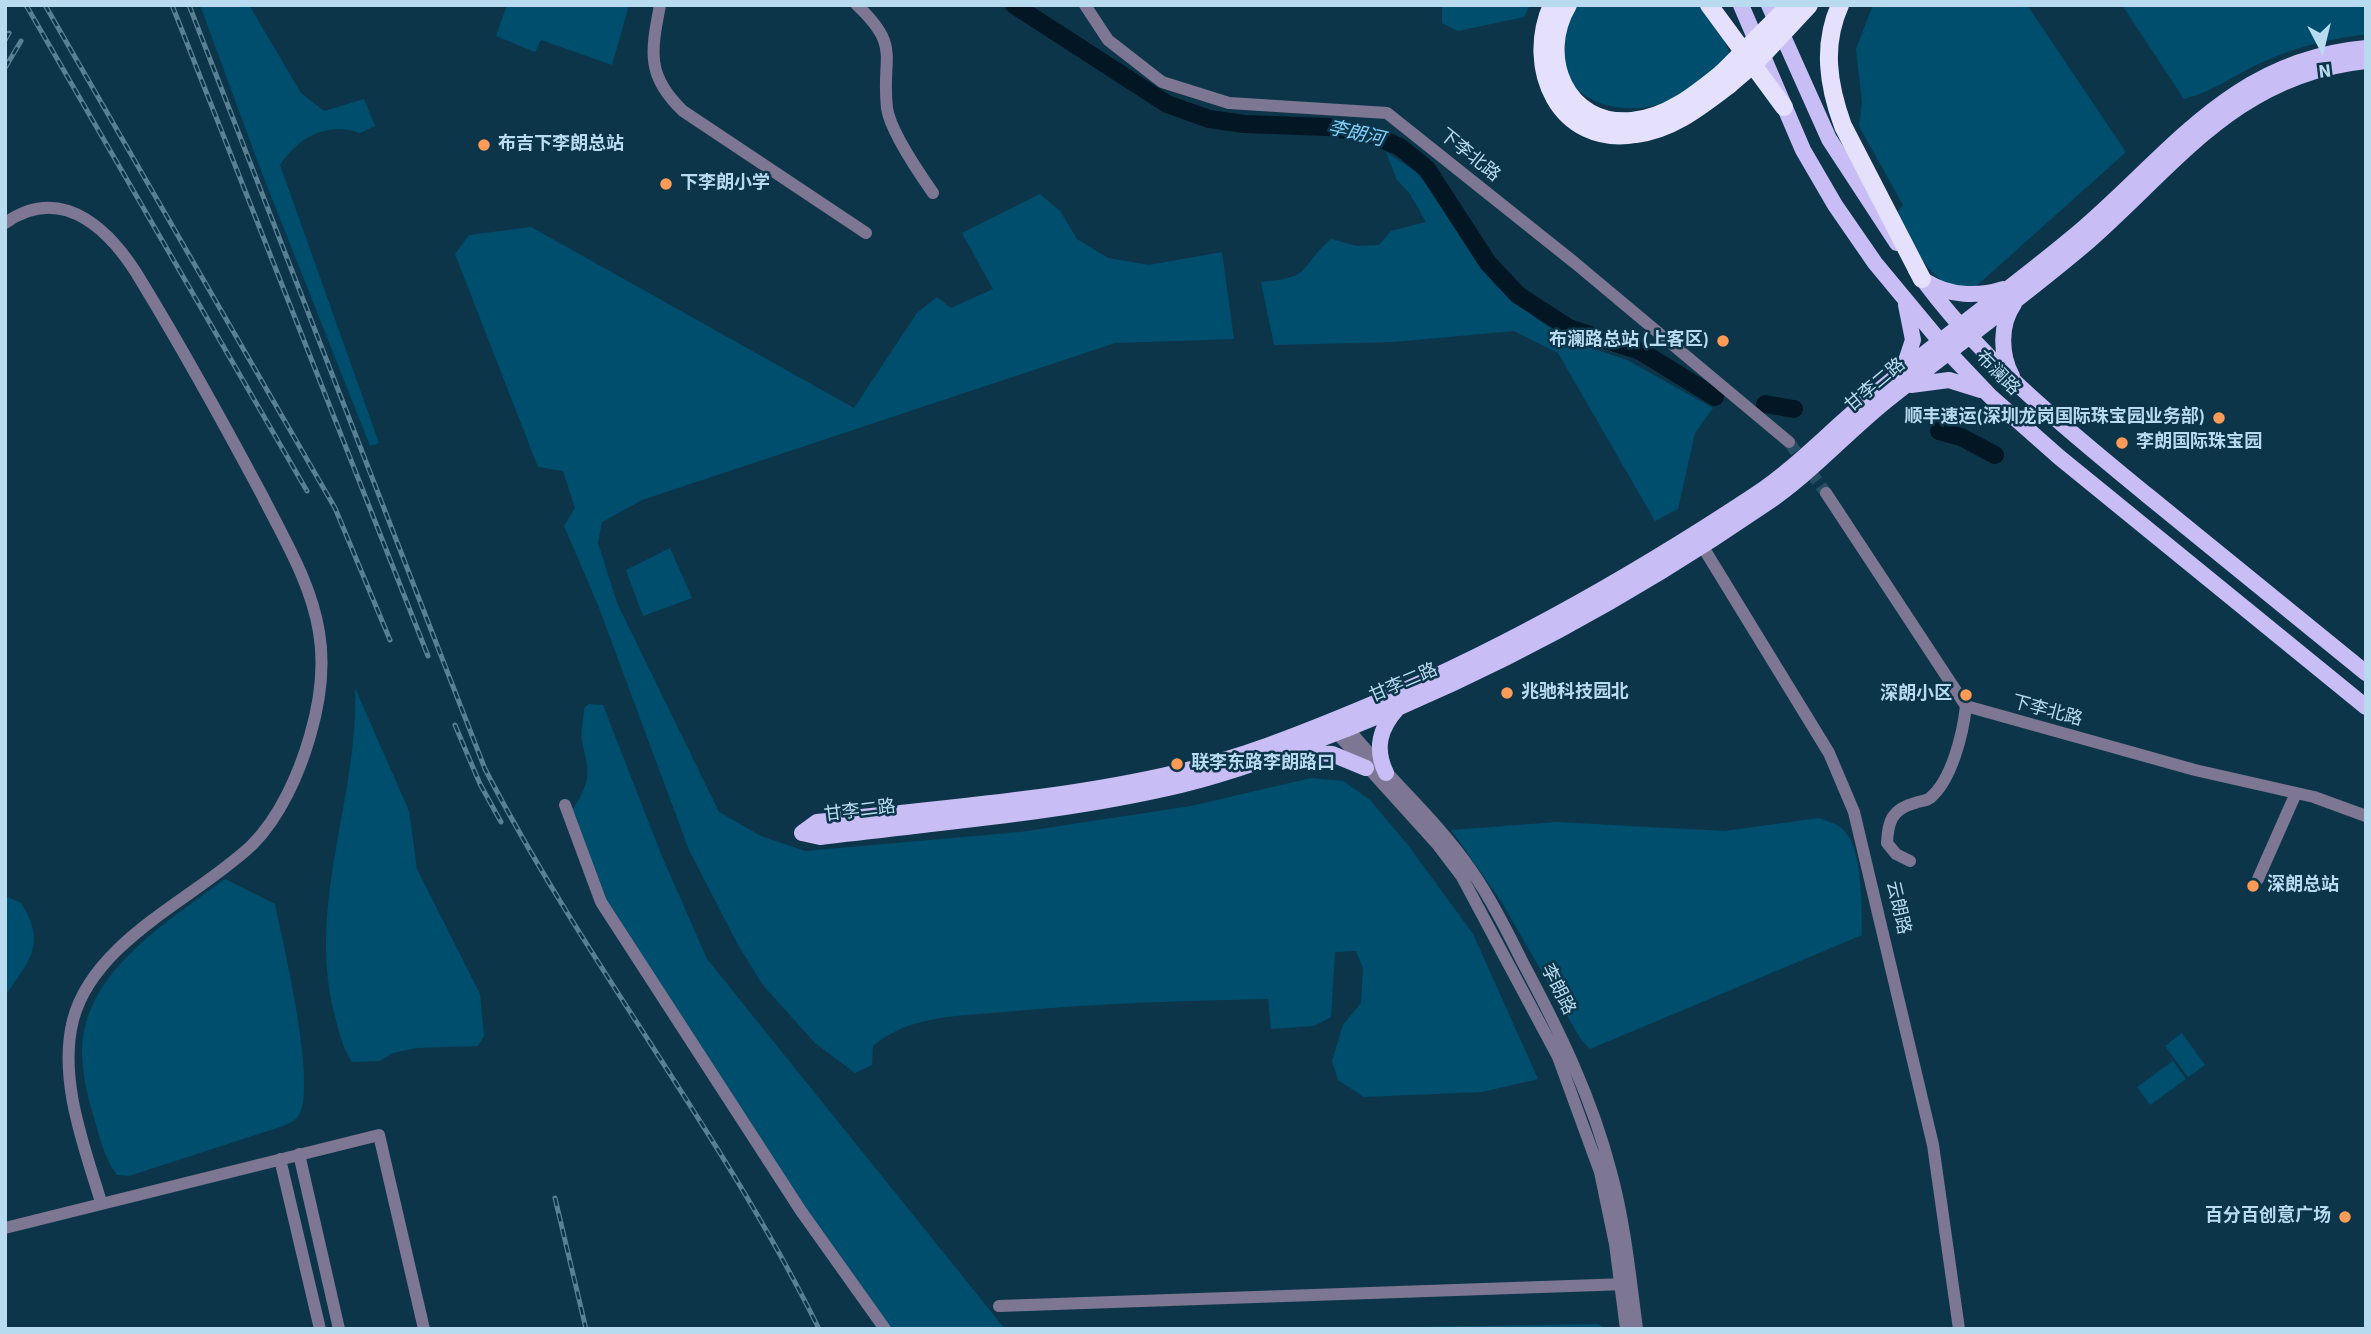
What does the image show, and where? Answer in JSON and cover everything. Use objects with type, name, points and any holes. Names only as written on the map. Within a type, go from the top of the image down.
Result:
[{"type":"highway","points":[[1552,5],[1540,43],[1543,71],[1550,92],[1562,109],[1581,125],[1601,133],[1638,134],[1676,122],[1725,79],[1790,5]]},
{"type":"highway","points":[[1568,5],[1559,21],[1554,42],[1555,65],[1562,86],[1587,112],[1622,121],[1658,115],[1756,62],[1809,5]]},
{"type":"highway","points":[[1709,5],[1784,107]]},
{"type":"highway","points":[[1840,5],[1828,51],[1834,102],[1843,126],[1922,279]]},
{"type":"main road","name":"布澜路","points":[[1741,5],[1803,150],[1835,205],[1902,296],[1944,347],[1990,396],[2059,457],[2366,707]]},
{"type":"main road","name":"布澜路","points":[[1769,5],[1829,139],[1922,279],[1965,331],[2016,384],[2077,437],[2366,673]]},
{"type":"main road","name":"甘李二路","points":[[1698,540],[1524,651],[1397,709],[1338,725],[1177,772],[1065,792],[817,822],[802,833],[820,837],[1066,806],[1180,785],[1278,755],[1338,725],[1464,665],[1698,540],[1793,485],[1901,382],[2015,291],[2207,112],[2241,90],[2298,64],[2366,48]]},
{"type":"main road","name":"甘李二路","points":[[2015,291],[2082,246],[2215,122],[2245,102],[2302,76],[2366,61]]},
{"type":"main road","points":[[1922,279],[1935,287],[1966,294],[2015,291],[2003,339],[2009,371],[2016,384]]},
{"type":"main road","points":[[1902,296],[1909,312],[1913,340],[1901,382],[1949,380],[1977,387],[1990,396]]},
{"type":"main road","points":[[1386,773],[1381,763],[1379,741],[1381,730],[1397,709]]},
{"type":"main road","points":[[1278,755],[1332,754],[1366,768]]},
{"type":"street","points":[[660,5],[653,60],[656,78],[667,96],[682,111],[866,233]]},
{"type":"street","points":[[857,5],[885,39],[888,51],[889,116],[909,157],[933,193]]},
{"type":"street","name":"下李北路","points":[[1085,5],[1108,40],[1162,82],[1229,103],[1387,113],[1575,263],[1788,442]]},
{"type":"street","points":[[5,223],[37,209],[59,208],[77,213],[99,227],[141,280],[221,418],[291,553],[315,611],[322,656],[321,687],[303,759],[273,819],[252,844],[114,952],[85,989],[78,1004],[71,1034],[70,1077],[83,1142],[101,1202]]},
{"type":"street","points":[[1826,493],[1966,706],[1963,731],[1937,790],[1929,800],[1897,810],[1889,819],[1887,843],[1896,854],[1910,861]]},
{"type":"street","name":"云朗路","points":[[1698,540],[1829,753],[1854,812],[1933,1145],[1959,1329]]},
{"type":"street","name":"下李北路","points":[[1966,706],[2195,770],[2333,802],[2366,816]]},
{"type":"street","name":"李朗路","points":[[1338,725],[1366,768],[1437,844],[1462,877],[1558,1057],[1600,1172],[1637,1329]]},
{"type":"street","name":"李朗路","points":[[1338,725],[1446,837],[1472,872],[1494,908],[1568,1052],[1589,1099],[1612,1173],[1626,1284],[1626,1329]]},
{"type":"street","points":[[2258,879],[2295,793]]},
{"type":"street","points":[[565,805],[601,902],[801,1211],[885,1329]]},
{"type":"street","points":[[5,1228],[379,1135],[425,1329]]},
{"type":"street","points":[[299,1154],[339,1329]]},
{"type":"street","points":[[280,1159],[320,1329]]},
{"type":"street","points":[[999,1306],[1626,1284]]},
{"type":"shaded area","points":[[200,5],[249,5],[301,93],[324,111],[364,99],[375,126],[360,133],[336,129],[314,134],[295,147],[280,165],[379,443],[370,446],[260,168]]},
{"type":"shaded area","points":[[507,5],[629,5],[612,65],[541,40],[535,52],[496,36]]},
{"type":"shaded area","points":[[1442,5],[1530,5],[1524,17],[1458,31],[1442,23]]},
{"type":"shaded area","points":[[1578,5],[1698,5],[1717,23],[1730,54],[1703,80],[1672,100],[1655,106],[1636,108],[1600,103],[1572,84],[1564,68],[1560,43]]},
{"type":"shaded area","points":[[1873,5],[2027,5],[2126,152],[1973,289],[1958,288],[1946,283],[1926,264],[1896,214],[1903,205],[1859,126],[1862,102],[1856,49]]},
{"type":"shaded area","points":[[2122,5],[2366,5],[2366,34],[2283,53],[2207,91],[2184,99]]},
{"type":"shaded area","points":[[1386,152],[1415,171],[1438,197],[1494,284],[1537,319],[1570,341],[1627,360],[1713,408],[1695,433],[1678,509],[1655,521],[1558,353],[1514,331],[1394,342],[1274,345],[1261,282],[1290,278],[1298,274],[1331,239],[1357,246],[1379,245],[1391,231],[1426,222],[1410,194],[1397,180]]},
{"type":"shaded area","points":[[1040,194],[1060,211],[1077,239],[1108,258],[1149,265],[1222,252],[1234,339],[1115,343],[642,500],[602,522],[598,543],[617,603],[719,812],[761,836],[805,851],[1020,832],[1191,806],[1311,778],[1343,781],[1370,800],[1408,845],[1473,934],[1538,1079],[1482,1092],[1364,1097],[1338,1080],[1332,1061],[1343,1025],[1361,1003],[1363,968],[1356,951],[1335,952],[1331,1017],[1314,1026],[1271,1029],[1268,999],[1110,1004],[960,1016],[922,1022],[888,1035],[873,1046],[872,1065],[855,1073],[815,1043],[762,984],[737,943],[689,850],[598,605],[564,526],[575,508],[563,471],[538,467],[455,254],[469,235],[531,227],[854,408],[917,313],[937,297],[951,308],[993,289],[962,233]]},
{"type":"shaded area","points":[[670,548],[692,598],[643,616],[626,570]]},
{"type":"shaded area","points":[[355,688],[409,811],[417,869],[480,994],[484,1036],[478,1046],[417,1048],[393,1053],[379,1061],[352,1062],[343,1044],[327,971],[326,931],[350,769]]},
{"type":"shaded area","points":[[589,704],[603,705],[661,854],[707,959],[1005,1329],[892,1329],[805,1207],[607,902],[573,809],[586,783],[586,761],[581,733],[584,708]]},
{"type":"shaded area","points":[[1819,818],[1840,827],[1848,835],[1853,847],[1860,877],[1862,935],[1590,1049],[1580,1038],[1501,901],[1451,830],[1557,822],[1725,831]]},
{"type":"shaded area","points":[[225,879],[275,904],[302,1049],[303,1103],[297,1118],[283,1126],[129,1176],[117,1175],[108,1160],[89,1102],[83,1069],[85,1027],[106,981],[123,961],[163,925]]},
{"type":"shaded area","points":[[5,896],[21,903],[29,917],[34,941],[28,962],[5,996]]},
{"type":"shaded area","points":[[2182,1033],[2205,1065],[2188,1077],[2165,1046]]},
{"type":"shaded area","points":[[2173,1061],[2186,1079],[2150,1105],[2137,1087]]},
{"type":"shaded area","points":[[1598,1324],[1606,1329],[1287,1329]]},
{"type":"waterway","name":"李朗河","points":[[1014,5],[1167,104],[1209,119],[1244,124],[1328,127],[1372,135],[1400,147],[1427,169],[1488,263],[1518,295],[1569,328],[1640,351],[1715,397]]},
{"type":"waterway","name":"李朗河","points":[[1765,404],[1794,409]]},
{"type":"waterway","name":"李朗河","points":[[1939,431],[1961,437],[1995,455]]},
{"type":"tunnel","points":[[1789,442],[1826,493]]},
{"type":"railway","points":[[26,5],[307,491]]},
{"type":"railway","points":[[45,5],[335,508],[390,640]]},
{"type":"railway","points":[[172,5],[428,656]]},
{"type":"railway","points":[[189,5],[485,769],[566,911],[740,1186],[819,1329]]},
{"type":"railway","points":[[5,40],[9,33]]},
{"type":"railway","points":[[5,68],[21,41]]},
{"type":"railway","points":[[455,725],[480,784],[501,822]]},
{"type":"railway","points":[[555,1198],[586,1329]]},
{"type":"place","name":"布吉下李朗总站","points":[[484,145]]},
{"type":"place","name":"下李朗小学","points":[[666,184]]},
{"type":"place","name":"布澜路总站 (上客区)","points":[[1723,341]]},
{"type":"place","name":"顺丰速运(深圳龙岗国际珠宝园业务部)","points":[[2219,418]]},
{"type":"place","name":"李朗国际珠宝园","points":[[2122,443]]},
{"type":"place","name":"兆驰科技园北","points":[[1507,693]]},
{"type":"place","name":"深朗小区","points":[[1966,695]]},
{"type":"place","name":"联李东路李朗路口","points":[[1177,764]]},
{"type":"place","name":"深朗总站","points":[[2253,886]]},
{"type":"place","name":"百分百创意广场","points":[[2345,1217]]}]
